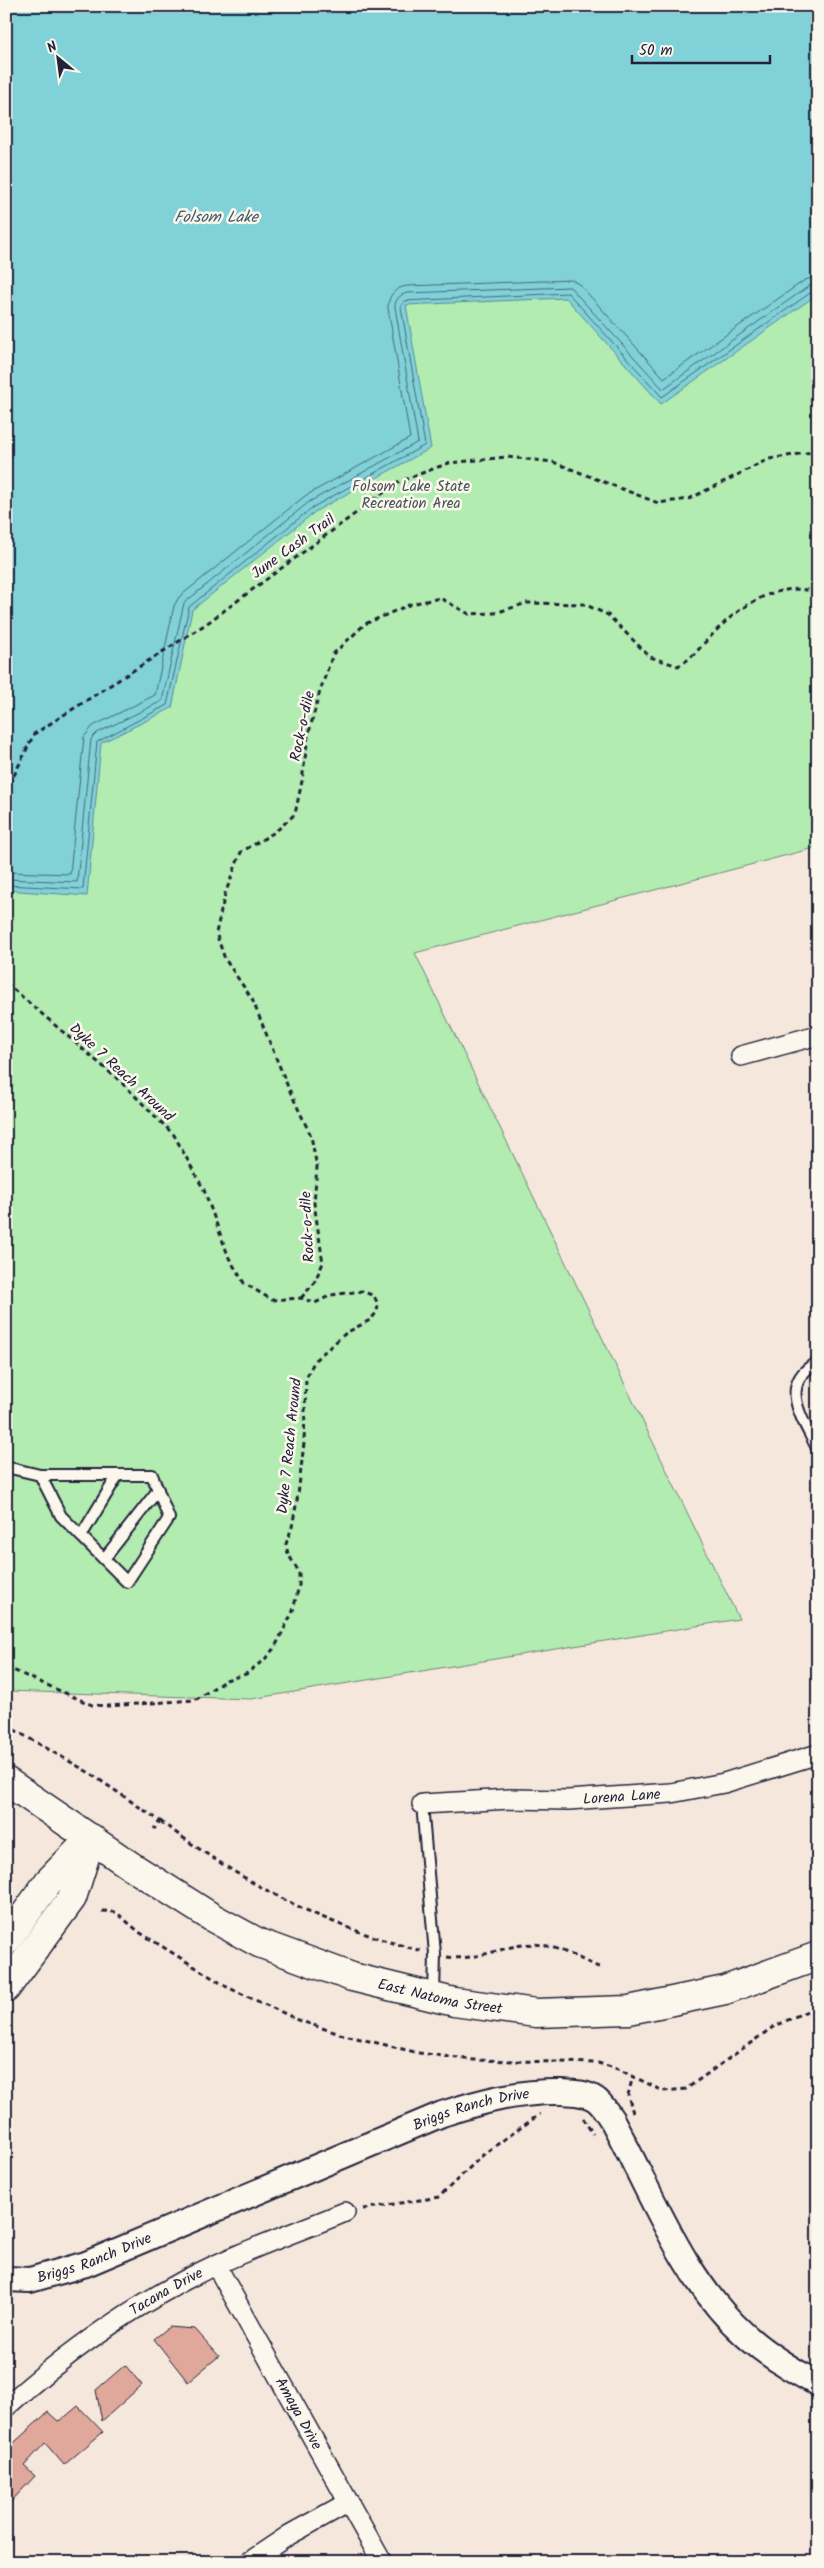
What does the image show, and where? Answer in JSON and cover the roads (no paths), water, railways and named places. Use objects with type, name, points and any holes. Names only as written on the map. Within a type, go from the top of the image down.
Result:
[{"type":"main road","name":"East Natoma Street","points":[[6,1782],[213,1918],[259,1943],[352,1977],[434,1997],[536,2013],[629,2010],[725,1990],[818,1956]]},
{"type":"main road","points":[[6,1941],[49,1880],[91,1838]]},
{"type":"main road","points":[[6,1988],[72,1898],[91,1838]]},
{"type":"street","points":[[741,1056],[818,1036]]},
{"type":"street","name":"Lorena Lane","points":[[422,1804],[510,1798],[568,1800],[671,1793],[724,1783],[818,1754]]},
{"type":"street","name":"Briggs Ranch Drive","points":[[6,2279],[30,2280],[86,2264],[442,2114],[505,2095],[537,2091],[580,2093],[595,2099],[612,2120],[687,2262],[723,2312],[769,2354],[818,2384]]},
{"type":"street","name":"Tacana Drive","points":[[6,2407],[48,2370],[138,2306],[216,2265],[345,2212]]},
{"type":"street","name":"Amaya Drive","points":[[216,2265],[382,2562]]},
{"type":"street","points":[[249,2562],[289,2535],[349,2502]]},
{"type":"lane","points":[[818,1362],[801,1374],[794,1390],[796,1404],[818,1450]]},
{"type":"lane","points":[[6,1467],[40,1475],[152,1475],[169,1518],[127,1582],[61,1516],[40,1475]]},
{"type":"lane","points":[[81,1536],[118,1475]]},
{"type":"lane","points":[[104,1559],[158,1490]]},
{"type":"lane","points":[[422,1804],[435,1954],[434,1997]]},
{"type":"water","name":"Folsom Lake","points":[[6,6],[818,6],[818,294],[661,404],[566,298],[406,305],[431,448],[316,511],[192,610],[172,708],[101,743],[87,896],[6,890]]},
{"type":"park label","name":"Folsom Lake State Recreation Area","points":[[411,494]]}]
